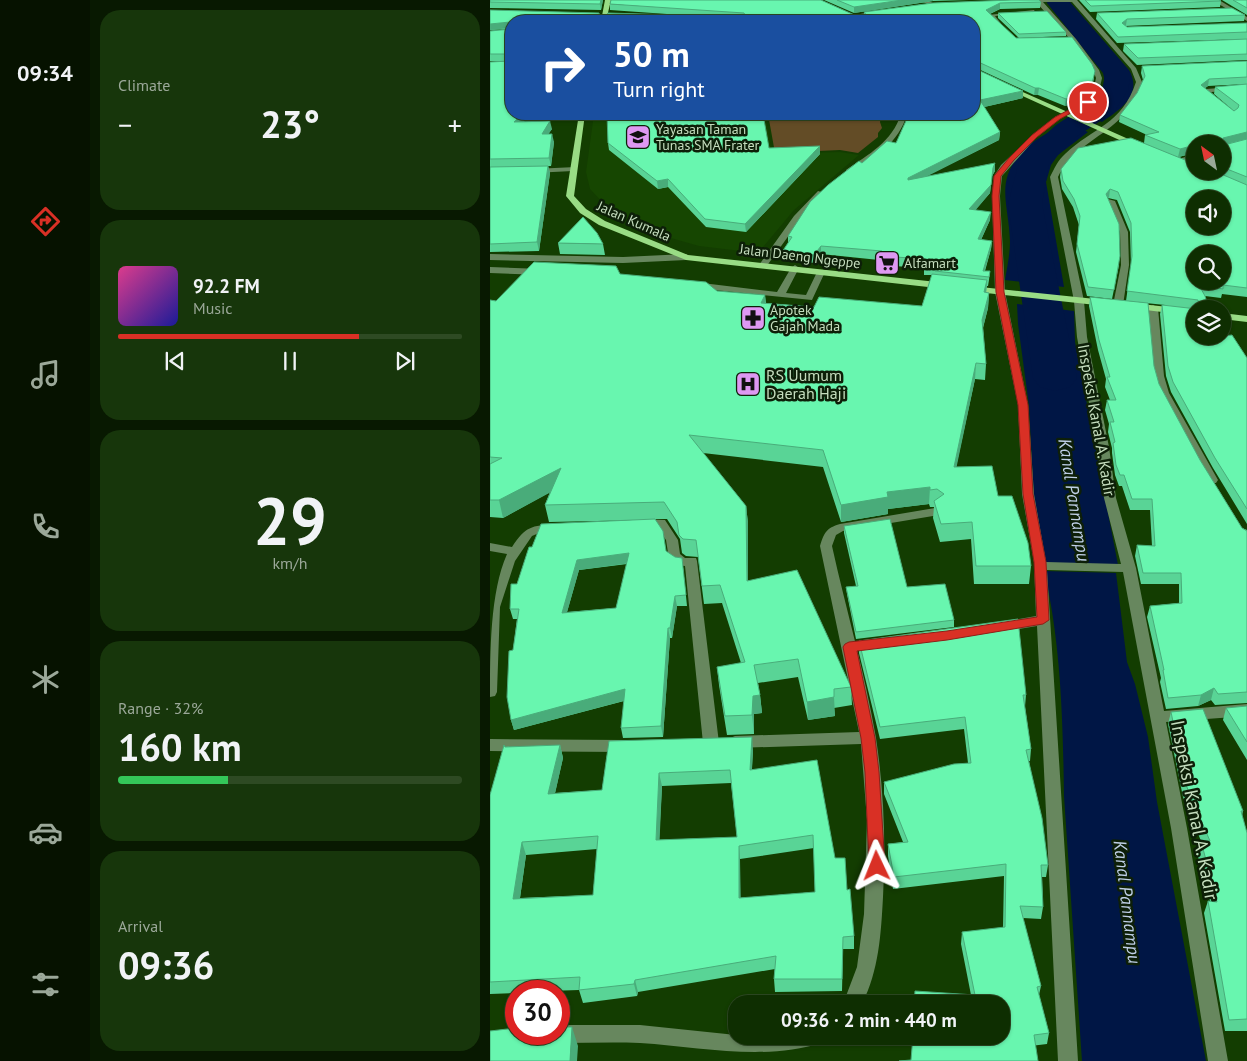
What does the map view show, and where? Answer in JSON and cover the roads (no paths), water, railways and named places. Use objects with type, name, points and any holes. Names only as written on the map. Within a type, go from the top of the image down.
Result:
[{"type":"main road","points":[[605,14],[608,0]]},
{"type":"main road","points":[[843,12],[850,15]]},
{"type":"main road","points":[[999,83],[1078,120],[1149,150]]},
{"type":"main road","name":"Jalan Kumala","points":[[581,120],[570,196],[583,211],[602,223],[686,257]]},
{"type":"main road","points":[[1167,157],[1186,165]]},
{"type":"main road","name":"Jalan Daeng Ngeppe","points":[[686,257],[1186,312]]},
{"type":"main road","points":[[1231,317],[1247,319]]},
{"type":"street","points":[[921,0],[930,3]]},
{"type":"street","points":[[1030,2],[1073,0],[1134,69],[1144,68]]},
{"type":"street","points":[[1215,0],[1247,19]]},
{"type":"street","points":[[1041,1],[1074,40],[1096,70],[1099,78],[1096,92],[1088,102],[1065,114],[1035,136],[1004,167],[998,176],[996,196],[1000,292],[1023,405],[1028,494],[1040,566],[1068,1061]]},
{"type":"street","points":[[924,7],[930,3]]},
{"type":"street","points":[[1224,11],[1233,10]]},
{"type":"street","points":[[859,15],[888,11]]},
{"type":"street","points":[[1006,32],[991,15],[1050,11]]},
{"type":"street","points":[[595,14],[615,14]]},
{"type":"street","points":[[1089,16],[1098,16]]},
{"type":"street","points":[[1066,40],[1074,40]]},
{"type":"street","points":[[1115,47],[1125,47]]},
{"type":"street","name":"Inspeksi Kanal A. Kadir","points":[[1134,69],[1139,82],[1135,95],[1115,122],[1067,156],[1054,177],[1103,447],[1110,498],[1129,568],[1179,828],[1218,1061]]},
{"type":"street","points":[[1219,103],[1206,91],[1247,88]]},
{"type":"street","points":[[839,179],[890,141],[898,132],[902,120]]},
{"type":"street","points":[[1176,161],[1186,158]]},
{"type":"street","points":[[528,171],[573,169]]},
{"type":"street","points":[[763,265],[806,207],[824,190]]},
{"type":"street","points":[[1111,201],[1124,232],[1125,265],[1118,305]]},
{"type":"street","name":"Jalan Daeng Ngeppe","points":[[490,257],[623,260],[686,257]]},
{"type":"street","points":[[492,270],[505,257]]},
{"type":"street","points":[[780,295],[795,268]]},
{"type":"street","points":[[492,270],[550,273]]},
{"type":"street","points":[[682,283],[810,298],[821,272]]},
{"type":"street","points":[[1153,308],[1159,376],[1164,393],[1219,492]]},
{"type":"street","points":[[857,995],[872,945],[877,866],[874,790],[854,646],[826,546],[830,532],[840,528],[935,512]]},
{"type":"street","points":[[627,524],[661,523],[672,540],[674,556],[682,562],[691,561],[711,743]]},
{"type":"street","points":[[490,692],[493,607],[509,562],[523,538],[533,530],[563,527]]},
{"type":"street","points":[[490,547],[516,551]]},
{"type":"street","points":[[1040,566],[1129,568]]},
{"type":"street","points":[[983,629],[1043,620]]},
{"type":"street","points":[[1157,717],[1247,710]]},
{"type":"street","points":[[691,744],[868,738]]},
{"type":"street","points":[[490,745],[642,746]]},
{"type":"street","points":[[570,1034],[640,1034],[728,1044]]},
{"type":"water","points":[[1070,2],[1129,70],[1133,79],[1132,94],[1128,100],[1102,122],[1077,112],[1098,97],[1104,86],[1103,73],[1047,3]]},
{"type":"water","points":[[1064,121],[1088,132],[1058,155],[1051,165],[1046,182],[1064,287],[1005,280],[1010,247],[1005,192],[1009,171],[1026,148]]},
{"type":"water","points":[[1017,304],[1074,311],[1075,342],[1118,565],[1042,563],[1034,500],[1029,406]]},
{"type":"water","points":[[1044,571],[1116,573],[1127,662],[1135,684],[1148,737],[1157,802],[1206,1061],[1082,1061],[1064,796],[1058,654]]},
{"type":"waterway","name":"Kanal Pannampu","points":[[1055,378],[1025,204],[1034,162],[1066,131],[1104,106],[1115,90],[1118,74],[1056,0]]},
{"type":"place","name":"Yayasan Taman Tunas SMA Frater","points":[[638,137]]},
{"type":"place","name":"Alfamart","points":[[887,263]]},
{"type":"place","name":"Apotek Gajah Mada","points":[[753,318]]},
{"type":"place","name":"RS Uumum Daerah Haji","points":[[748,384]]}]
